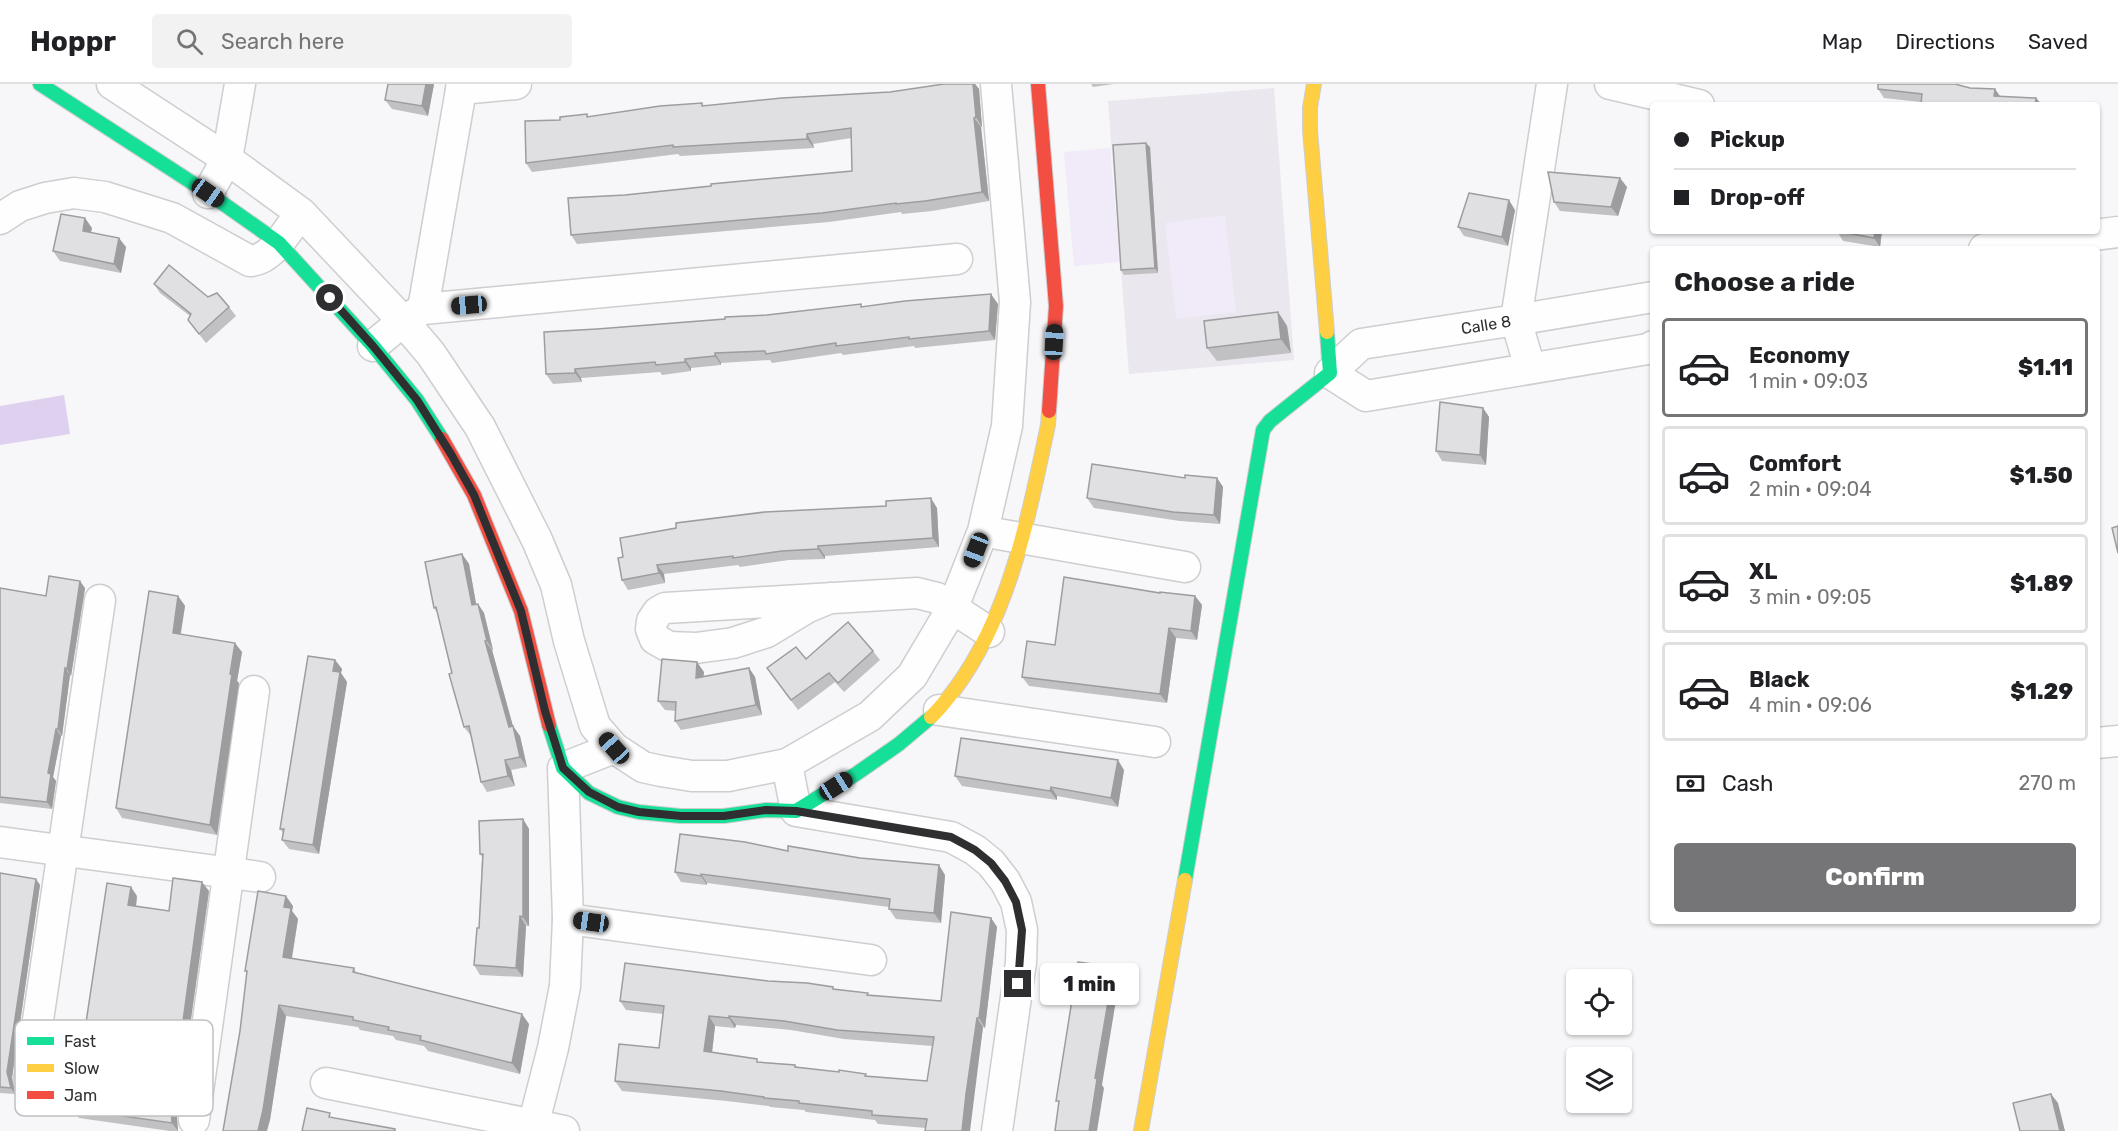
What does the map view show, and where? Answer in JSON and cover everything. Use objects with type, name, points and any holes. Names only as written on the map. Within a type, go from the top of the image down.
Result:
[{"type":"street","points":[[39,84],[208,193],[279,243],[373,346],[417,400],[474,495],[521,611],[545,711],[563,768],[568,919],[565,986],[553,1048],[533,1126]]},
{"type":"street","points":[[112,84],[227,159],[301,213],[413,315],[431,354],[480,427],[537,540],[556,585],[569,641],[595,726],[614,748],[643,767],[692,776],[728,776],[786,764],[870,716],[912,676],[953,607],[983,531],[1007,426],[1015,302],[996,84]]},
{"type":"street","points":[[208,193],[227,159],[240,84]]},
{"type":"street","points":[[413,315],[462,86],[516,84]]},
{"type":"street","points":[[796,811],[890,750],[939,710],[969,670],[989,632],[1023,539],[1048,425],[1056,306],[1038,84]]},
{"type":"street","points":[[1314,84],[1310,108],[1310,130],[1330,373]]},
{"type":"street","points":[[1530,368],[1516,320],[1552,84]]},
{"type":"street","points":[[1610,84],[1686,102]]},
{"type":"street","points":[[0,219],[20,206],[45,198],[74,193],[105,197],[172,218],[250,261],[264,257],[279,243],[301,213]]},
{"type":"street","points":[[2100,213],[2107,217],[2118,231]]},
{"type":"street","points":[[2100,233],[2118,231]]},
{"type":"street","points":[[2006,246],[2096,234]]},
{"type":"street","points":[[373,346],[413,315],[957,260]]},
{"type":"street","name":"Calle 8","points":[[1330,373],[1361,344],[1650,298]]},
{"type":"street","points":[[1330,373],[1366,396],[1650,348]]},
{"type":"street","points":[[1141,1131],[1263,430],[1270,421],[1330,373]]},
{"type":"street","points":[[1007,426],[1048,425]]},
{"type":"street","points":[[474,495],[508,483]]},
{"type":"street","points":[[983,531],[1185,567]]},
{"type":"street","points":[[830,598],[808,607],[767,632],[733,643],[696,648],[669,647],[658,642],[651,629],[654,617],[665,608],[727,605],[830,598],[917,593],[937,597],[989,632]]},
{"type":"street","points":[[39,1020],[100,600]]},
{"type":"street","points":[[696,648],[727,605]]},
{"type":"street","points":[[208,1020],[254,691]]},
{"type":"street","points":[[939,710],[1155,742]]},
{"type":"street","points":[[2100,742],[2118,741]]},
{"type":"street","points":[[563,768],[614,748]]},
{"type":"street","points":[[786,764],[796,811]]},
{"type":"street","points":[[563,768],[589,792],[618,807],[639,812],[681,816],[724,816],[766,810],[796,811],[951,837],[975,850],[991,863],[1005,881],[1016,902],[1022,930],[1021,962],[997,1131]]},
{"type":"street","points":[[0,842],[260,877]]},
{"type":"street","points":[[568,919],[871,960]]},
{"type":"street","points":[[326,1083],[564,1131]]},
{"type":"street","points":[[194,1120],[195,1116]]},
{"type":"shaded area","points":[[1274,88],[1294,360],[1129,374],[1108,101]]},
{"type":"shaded area","points":[[1110,148],[1120,262],[1074,266],[1064,152]]},
{"type":"shaded area","points":[[1225,215],[1236,312],[1176,319],[1165,223]]},
{"type":"shaded area","points":[[64,395],[70,434],[0,445],[0,406]]},
{"type":"building","points":[[388,84],[426,84],[422,106],[385,100]]},
{"type":"building","points":[[944,84],[973,84],[976,117],[974,118],[982,192],[822,213],[571,235],[568,198],[625,195],[711,186],[711,184],[852,171],[851,128],[807,134],[807,139],[673,147],[673,145],[526,163],[525,121],[560,120],[560,117],[587,114],[587,117],[660,106],[702,103],[702,106],[782,98],[890,92]]},
{"type":"building","points":[[1878,84],[1955,84],[1970,88],[1995,89],[1994,96],[2036,98],[2035,102],[1921,102],[1922,94],[1878,89]]},
{"type":"building","points":[[1146,143],[1155,268],[1121,270],[1113,145]]},
{"type":"building","points":[[1548,172],[1620,178],[1611,207],[1554,202]]},
{"type":"building","points":[[1469,193],[1509,200],[1502,237],[1458,227]]},
{"type":"building","points":[[61,214],[85,218],[83,231],[119,238],[114,264],[53,251]]},
{"type":"building","points":[[1853,234],[1875,234],[1874,238]]},
{"type":"building","points":[[169,265],[208,297],[217,293],[229,307],[199,334],[188,320],[191,314],[154,284]]},
{"type":"building","points":[[991,294],[989,331],[909,339],[909,337],[836,346],[836,343],[766,354],[765,351],[715,353],[715,356],[685,359],[685,362],[656,365],[655,362],[575,369],[575,373],[546,374],[544,332],[725,319],[725,317],[767,315],[861,304],[861,307]]},
{"type":"building","points":[[1278,312],[1281,339],[1207,348],[1204,321]]},
{"type":"building","points":[[1440,402],[1483,408],[1480,455],[1436,451]]},
{"type":"building","points":[[1092,464],[1185,478],[1185,475],[1217,478],[1214,515],[1173,512],[1087,498]]},
{"type":"building","points":[[931,498],[933,538],[818,546],[818,549],[657,565],[659,573],[622,580],[618,558],[623,557],[620,538],[676,528],[676,523],[765,512],[886,506],[886,501]]},
{"type":"building","points":[[2118,526],[2118,553],[2112,528]]},
{"type":"building","points":[[462,554],[472,605],[478,604],[487,641],[485,641],[509,727],[513,726],[520,757],[505,760],[508,776],[481,782],[469,726],[464,727],[449,674],[452,673],[436,607],[434,608],[425,562]]},
{"type":"building","points":[[49,576],[80,581],[67,669],[65,668],[58,729],[56,729],[48,773],[51,774],[47,802],[0,797],[0,588],[46,596]]},
{"type":"building","points":[[1064,577],[1160,593],[1195,596],[1191,631],[1169,628],[1160,694],[1022,677],[1027,641],[1055,645]]},
{"type":"building","points":[[149,591],[178,596],[173,633],[235,643],[210,825],[116,808]]},
{"type":"building","points":[[848,622],[873,651],[838,683],[829,673],[791,700],[767,668],[796,647],[806,659]]},
{"type":"building","points":[[308,656],[335,660],[333,671],[340,672],[313,845],[282,840],[284,829],[280,829]]},
{"type":"building","points":[[662,659],[697,662],[696,678],[749,668],[756,705],[675,721],[676,702],[658,701]]},
{"type":"building","points":[[961,738],[1118,760],[1111,798],[1051,787],[1050,791],[955,776]]},
{"type":"building","points":[[523,819],[523,917],[520,916],[516,968],[474,965],[477,928],[479,928],[483,854],[480,854],[479,821]]},
{"type":"building","points":[[680,834],[745,842],[788,851],[788,846],[860,858],[939,865],[934,913],[889,909],[890,899],[675,872]]},
{"type":"building","points":[[0,873],[36,879],[7,1072],[11,1088],[0,1087]]},
{"type":"building","points":[[173,878],[202,882],[183,1020],[86,1020],[107,883],[131,887],[128,905],[169,911]]},
{"type":"building","points":[[258,891],[286,896],[284,907],[291,908],[283,957],[354,968],[353,972],[522,1014],[512,1063],[420,1040],[421,1036],[388,1030],[389,1027],[353,1020],[353,1017],[279,1005],[258,1131],[223,1131],[240,1031],[247,971],[245,971]]},
{"type":"building","points":[[951,912],[991,918],[962,1131],[925,1131],[927,1119],[872,1115],[872,1111],[721,1091],[615,1081],[619,1044],[659,1048],[664,1006],[620,1001],[625,963],[768,981],[807,983],[868,993],[867,995],[941,1001]],"holes":[[[709,1016],[729,1018],[729,1016],[784,1021],[837,1030],[934,1037],[927,1081],[865,1076],[866,1074],[839,1070],[839,1072],[757,1062],[757,1059],[704,1051]]]},
{"type":"building","points":[[1078,962],[1114,967],[1095,1078],[1097,1079],[1089,1131],[1055,1131],[1059,1101],[1056,1101]]},
{"type":"building","points":[[2051,1094],[2060,1131],[2020,1131],[2013,1103]]},
{"type":"building","points":[[307,1108],[330,1113],[329,1117],[395,1129],[395,1131],[302,1131]]},
{"type":"building","points":[[122,1116],[172,1116],[172,1123]]},
{"type":"traffic: fast","points":[[40,84],[208,193],[279,243],[373,346],[417,400],[442,439]]},
{"type":"traffic: fast","points":[[1185,880],[1263,430],[1270,421],[1330,373],[1327,332]]},
{"type":"traffic: fast","points":[[549,725],[563,768],[589,793],[618,807],[639,812],[680,816],[724,816],[766,810],[796,811],[856,774],[899,744],[931,717]]},
{"type":"traffic: slow","points":[[1314,84],[1310,108],[1310,130],[1327,332]]},
{"type":"traffic: slow","points":[[931,717],[955,689],[974,660],[1004,596],[1025,528],[1048,425],[1049,411]]},
{"type":"traffic: slow","points":[[1141,1131],[1185,880]]},
{"type":"traffic: jam","points":[[1038,84],[1056,306],[1049,411]]},
{"type":"traffic: jam","points":[[442,439],[474,495],[521,611],[549,725]]},
{"type":"route","points":[[330,298],[417,400],[474,495],[521,611],[545,711],[563,768],[589,792],[618,807],[639,812],[681,816],[724,816],[766,810],[796,811],[951,837],[975,850],[991,863],[1005,881],[1016,902],[1022,930],[1018,984]]}]
